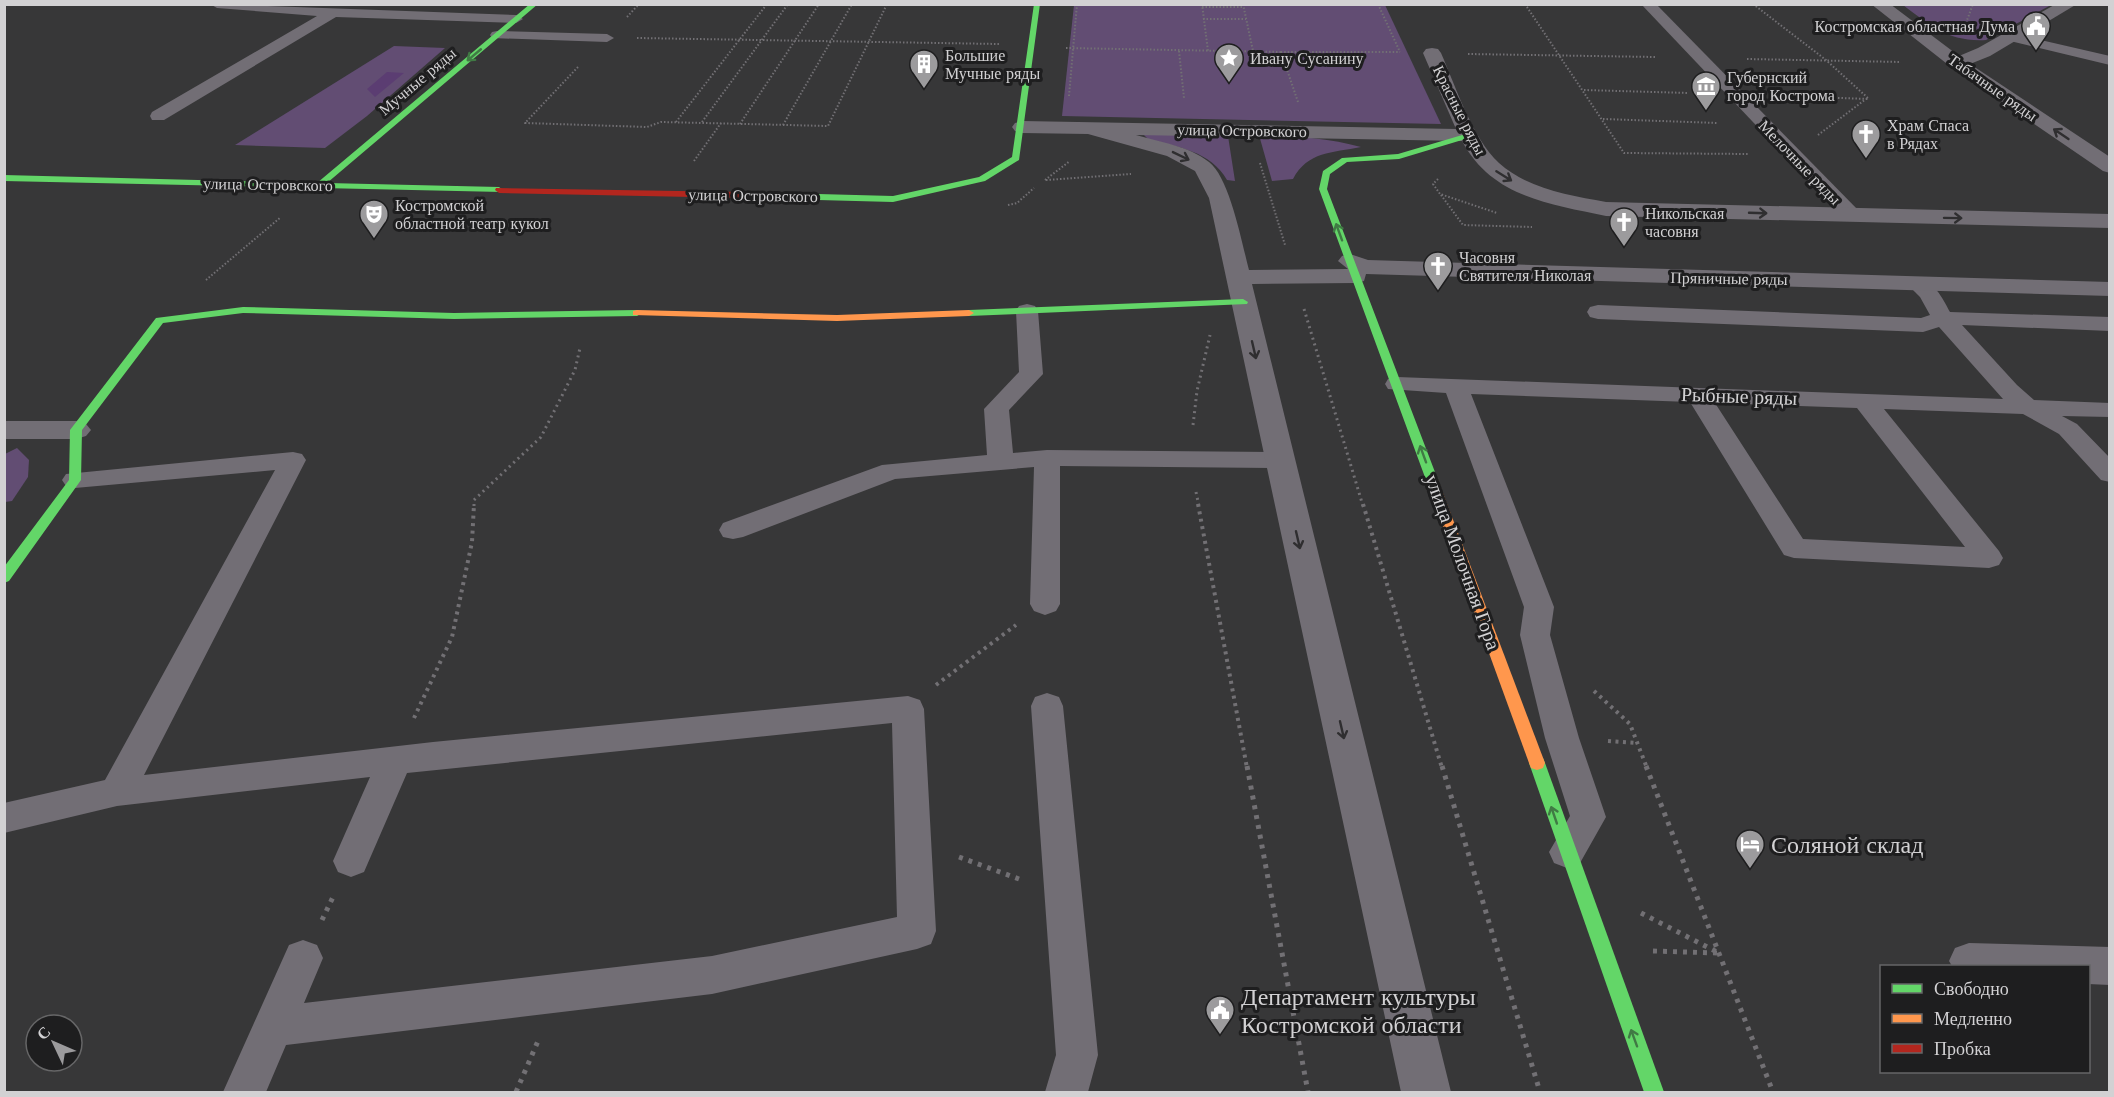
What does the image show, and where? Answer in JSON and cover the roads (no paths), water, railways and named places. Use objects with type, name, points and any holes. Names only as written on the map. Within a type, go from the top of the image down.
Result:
[{"type":"street","name":"Мучные ряды","points":[[320,185],[536,4]]},
{"type":"street","points":[[1022,127],[1037,4]]},
{"type":"street","name":"Табачные ряды","points":[[1879,4],[1957,63],[2109,167]]},
{"type":"street","points":[[1957,63],[1984,52],[2069,4]]},
{"type":"street","name":"Красные ряды","points":[[1432,53],[1469,135],[1489,166],[1508,180],[1553,198],[1606,209],[2109,221]]},
{"type":"street","points":[[1076,115],[1174,152],[1203,167],[1220,198],[1426,1092]]},
{"type":"street","name":"улица Островского","points":[[4,178],[892,199],[982,179],[1016,158],[1022,127],[1076,115],[1250,130],[1469,135]]},
{"type":"street","name":"улица Молочная Гора","points":[[1469,135],[1399,156],[1345,160],[1326,173],[1323,189],[1528,738],[1654,1092]]},
{"type":"street","name":"Пряничные ряды","points":[[1241,290],[1294,276],[1364,267],[2109,288]]},
{"type":"street","points":[[4,578],[75,480],[76,430],[160,320],[243,310],[454,316],[673,313],[837,318],[1027,311],[1241,290]]},
{"type":"street","points":[[4,429],[76,430]]},
{"type":"lane","points":[[217,4],[281,11],[516,20]]},
{"type":"lane","points":[[158,116],[348,4]]},
{"type":"lane","name":"Мелочные ряды","points":[[1648,4],[1852,216]]},
{"type":"lane","points":[[497,35],[607,38]]},
{"type":"lane","points":[[2011,37],[2109,61]]},
{"type":"lane","points":[[1917,283],[1929,294],[1943,318],[2008,390],[2026,405],[2068,429],[2109,474]]},
{"type":"lane","points":[[1001,462],[996,409],[1031,374],[1027,311]]},
{"type":"lane","points":[[1598,312],[1923,325],[1943,318],[2109,324]]},
{"type":"lane","name":"Рыбные ряды","points":[[1397,384],[2026,405],[2109,410]]},
{"type":"lane","points":[[1456,386],[1539,607],[1535,634],[1562,738],[1588,817],[1567,852]]},
{"type":"lane","points":[[1698,395],[1794,548],[1989,558],[1864,401]]},
{"type":"lane","points":[[733,530],[891,471],[1047,458],[1280,460]]},
{"type":"lane","points":[[1045,604],[1047,458]]},
{"type":"lane","points":[[75,480],[293,460],[117,792]]},
{"type":"lane","points":[[1047,706],[1077,1055],[1066,1092]]},
{"type":"lane","points":[[4,818],[117,792],[395,760],[908,709],[917,931],[712,975],[274,1026]]},
{"type":"lane","points":[[351,861],[395,760]]},
{"type":"lane","points":[[244,1092],[303,958]]},
{"type":"lane","points":[[1969,961],[2081,965]]},
{"type":"lane","points":[[2090,965],[2109,966]]},
{"type":"place","name":"Костромская областная Дума","points":[[2036,52]]},
{"type":"place","name":"Ивану Сусанину","points":[[1229,84]]},
{"type":"place","name":"Большие Мучные ряды","points":[[924,90]]},
{"type":"place","name":"Губернский город Кострома","points":[[1706,112]]},
{"type":"place","name":"Храм Спаса в Рядах","points":[[1866,160]]},
{"type":"place","name":"Костромской областной театр кукол","points":[[374,240]]},
{"type":"place","name":"Никольская часовня","points":[[1624,248]]},
{"type":"place","name":"Часовня Святителя Николая","points":[[1438,292]]},
{"type":"place","name":"Соляной склад","points":[[1750,870]]},
{"type":"place","name":"Департамент культуры Костромской области","points":[[1220,1036]]}]
